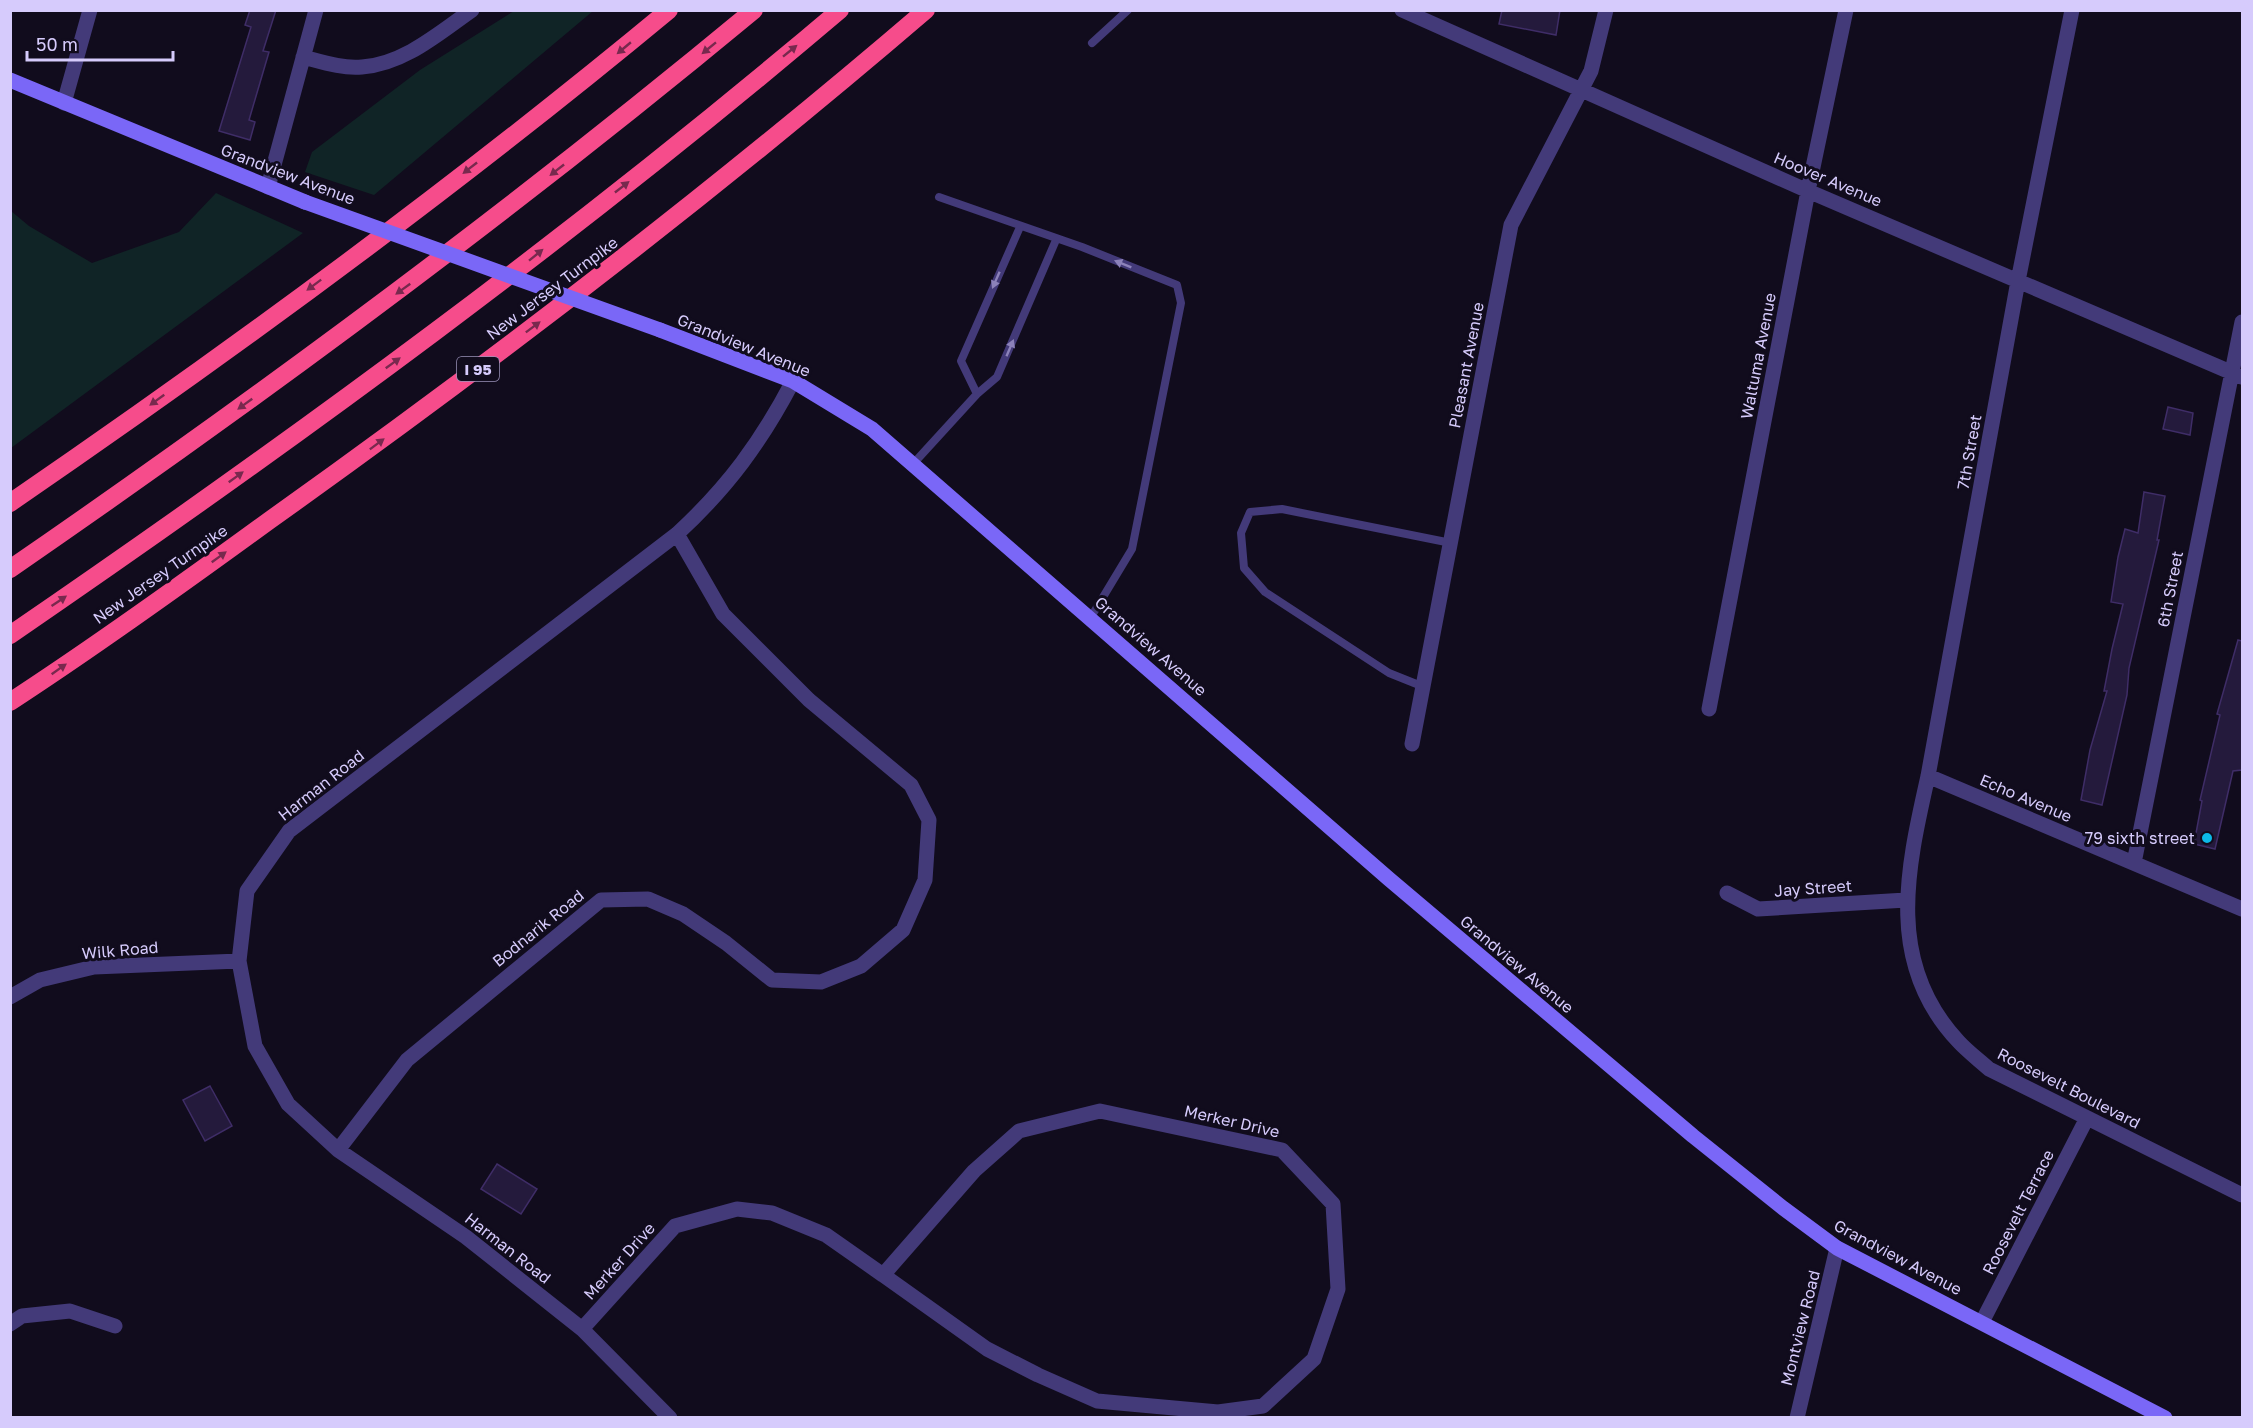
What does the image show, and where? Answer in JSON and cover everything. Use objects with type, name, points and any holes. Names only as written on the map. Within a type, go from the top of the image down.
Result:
[{"type":"highway","points":[[10,503],[249,334],[424,204],[669,10]]},
{"type":"highway","points":[[10,569],[136,482],[471,238],[754,10]]},
{"type":"highway","name":"New Jersey Turnpike","points":[[10,634],[164,529],[505,280],[840,10]]},
{"type":"highway","name":"New Jersey Turnpike","points":[[10,702],[369,450],[522,335],[705,194],[926,10]]},
{"type":"street","points":[[64,103],[90,10]]},
{"type":"street","points":[[268,187],[316,10]]},
{"type":"street","points":[[303,57],[335,65],[362,68],[385,62],[408,54],[472,10]]},
{"type":"street","name":"Hoover Avenue","points":[[1402,10],[1808,191],[2237,375]]},
{"type":"street","name":"Pleasant Avenue","points":[[1412,744],[1425,688],[1511,225],[1581,91],[1598,50],[1606,10]]},
{"type":"street","name":"Waltuma Avenue","points":[[1709,709],[1808,191],[1846,10]]},
{"type":"street","name":"7th Street","points":[[1906,900],[1910,858],[1928,776],[2018,281],[2072,10]]},
{"type":"street","name":"Grandview Avenue","points":[[10,80],[305,202],[660,330],[793,381],[872,429],[1091,617],[1389,879],[1693,1136],[1837,1248],[2165,1418]]},
{"type":"street","name":"6th Street","points":[[2134,863],[2237,375],[2242,322]]},
{"type":"street","name":"Harman Road","points":[[670,1418],[582,1329],[466,1237],[338,1150],[288,1104],[255,1046],[239,961],[247,891],[289,831],[677,534],[714,500],[751,453],[793,381]]},
{"type":"street","name":"Bodnarik Road","points":[[338,1150],[407,1060],[601,900],[648,899],[683,914],[726,943],[772,980],[822,981],[861,966],[903,930],[925,880],[929,820],[911,785],[809,700],[723,614],[677,534]]},
{"type":"street","name":"Echo Avenue","points":[[1928,776],[2242,909]]},
{"type":"street","name":"Jay Street","points":[[1727,893],[1758,909],[1906,900]]},
{"type":"street","name":"Roosevelt Boulevard","points":[[1906,900],[1911,955],[1928,999],[1957,1040],[1989,1069],[2242,1195]]},
{"type":"street","name":"Wilk Road","points":[[10,997],[40,980],[94,967],[239,961]]},
{"type":"street","name":"Merker Drive","points":[[582,1329],[675,1226],[737,1209],[772,1213],[826,1235],[987,1349],[1097,1401],[1218,1412],[1263,1406],[1314,1359],[1338,1289],[1333,1204],[1282,1150],[1100,1111],[1019,1131],[974,1172],[883,1275]]},
{"type":"street","name":"Roosevelt Terrace","points":[[1982,1322],[2087,1118]]},
{"type":"street","name":"Montview Road","points":[[1797,1418],[1837,1248]]},
{"type":"street","points":[[10,1324],[22,1316],[70,1311],[115,1326]]},
{"type":"lane","points":[[1092,43],[1128,10]]},
{"type":"lane","points":[[939,196],[1056,240],[1082,247],[1177,285],[1181,303],[1132,549],[1091,617]]},
{"type":"lane","points":[[977,394],[961,361],[1020,227]]},
{"type":"lane","points":[[913,464],[977,394],[997,377],[1056,240]]},
{"type":"lane","points":[[1425,688],[1389,673],[1265,592],[1244,568],[1241,533],[1250,512],[1282,509],[1451,543]]},
{"type":"green space","points":[[514,11],[593,11],[374,195],[305,172],[312,152],[420,70]]},
{"type":"green space","points":[[216,193],[303,233],[11,448],[11,211],[29,226],[92,263],[179,232]]},
{"type":"building","points":[[250,10],[276,10],[263,51],[269,52],[249,120],[255,122],[250,140],[219,131],[251,27],[245,25]]},
{"type":"building","points":[[1502,10],[1560,10],[1556,35],[1499,24]]},
{"type":"building","points":[[2168,407],[2193,413],[2190,435],[2163,429]]},
{"type":"building","points":[[2144,492],[2165,496],[2157,540],[2159,540],[2129,668],[2127,695],[2102,805],[2081,800],[2090,750],[2107,691],[2104,691],[2123,604],[2111,602],[2118,557],[2125,529],[2138,533]]},
{"type":"building","points":[[2238,640],[2242,641],[2242,770],[2233,771],[2215,849],[2194,844],[2202,801],[2200,800],[2220,715],[2217,714]]},
{"type":"building","points":[[210,1086],[232,1126],[205,1141],[183,1100]]},
{"type":"building","points":[[497,1164],[537,1189],[521,1214],[481,1189]]},
{"type":"place","name":"79 sixth street","points":[[2207,838]]}]
